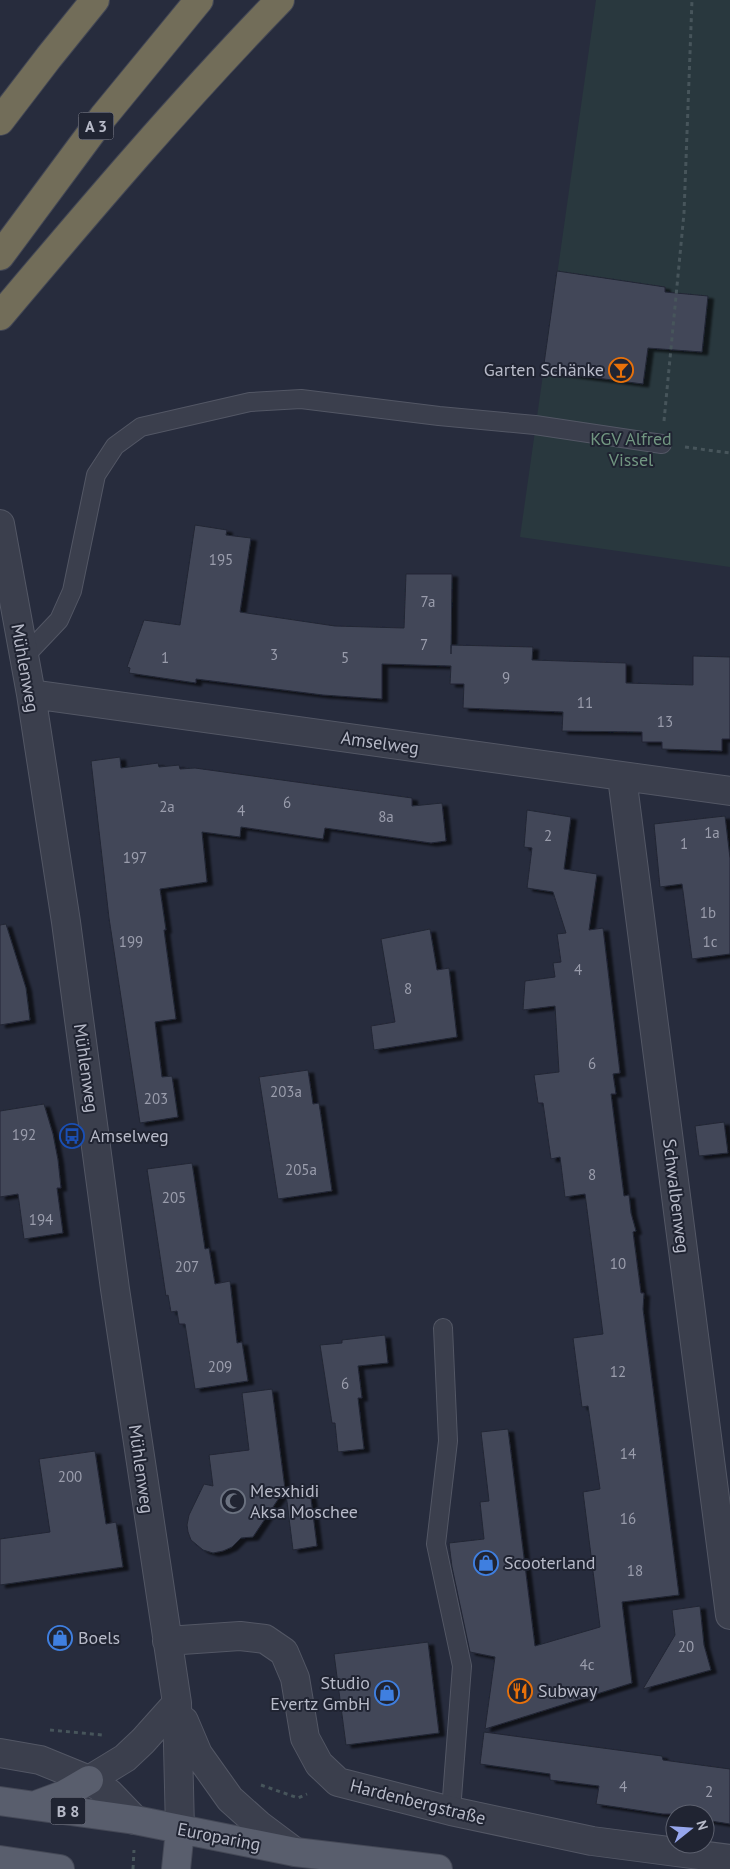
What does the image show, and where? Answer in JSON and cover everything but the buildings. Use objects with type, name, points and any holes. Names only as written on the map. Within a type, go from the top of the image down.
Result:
[{"type":"highway","points":[[0,122],[49,56],[95,0]]},
{"type":"highway","name":"A 3","points":[[0,256],[103,117],[199,0]]},
{"type":"highway","points":[[0,316],[112,183],[228,53],[280,0]]},
{"type":"main road","points":[[34,1806],[63,1795],[88,1780]]},
{"type":"main road","name":"Europaring","points":[[0,1801],[136,1820],[295,1852],[438,1869]]},
{"type":"main road","points":[[176,1869],[180,1830]]},
{"type":"main road","points":[[0,1860],[48,1868]]},
{"type":"street","name":"Mühlenweg","points":[[0,524],[31,694],[66,922],[115,1289],[177,1703],[180,1830]]},
{"type":"street","name":"Amselweg","points":[[31,694],[730,791]]},
{"type":"street","name":"Schwalbenweg","points":[[622,777],[730,1615]]},
{"type":"street","name":"Hardenbergstraße","points":[[167,1641],[240,1636],[265,1639],[284,1652],[295,1678],[305,1738],[319,1764],[338,1782],[451,1811],[592,1842],[730,1860]]},
{"type":"street","name":"Mühlenweg","points":[[177,1703],[198,1754],[230,1799],[259,1825],[295,1852]]},
{"type":"street","points":[[88,1780],[125,1758],[177,1703]]},
{"type":"street","points":[[0,1753],[40,1760],[88,1780],[109,1793],[136,1820]]},
{"type":"lane","points":[[23,658],[60,620],[72,592],[96,475],[115,446],[141,427],[250,402],[301,399],[439,416],[535,425],[662,444]]},
{"type":"lane","points":[[443,1328],[448,1441],[436,1544],[462,1666],[451,1811]]},
{"type":"path","points":[[692,0],[684,213],[662,444],[730,453]]},
{"type":"path","points":[[46,1730],[110,1736],[125,1758]]},
{"type":"path","points":[[230,1799],[249,1781],[298,1798],[338,1782]]},
{"type":"green space","name":"KGV Alfred Vissel","points":[[596,0],[730,0],[730,567],[520,537]]},
{"type":"place","name":"Garten Schänke","points":[[621,370]]},
{"type":"place","name":"Amselweg","points":[[72,1136]]},
{"type":"place","name":"Mesxhidi Aksa Moschee","points":[[233,1501]]},
{"type":"place","name":"Scooterland","points":[[486,1563]]},
{"type":"place","name":"Boels","points":[[60,1638]]},
{"type":"place","name":"Subway","points":[[520,1691]]},
{"type":"place","name":"Studio Evertz GmbH","points":[[387,1693]]}]
